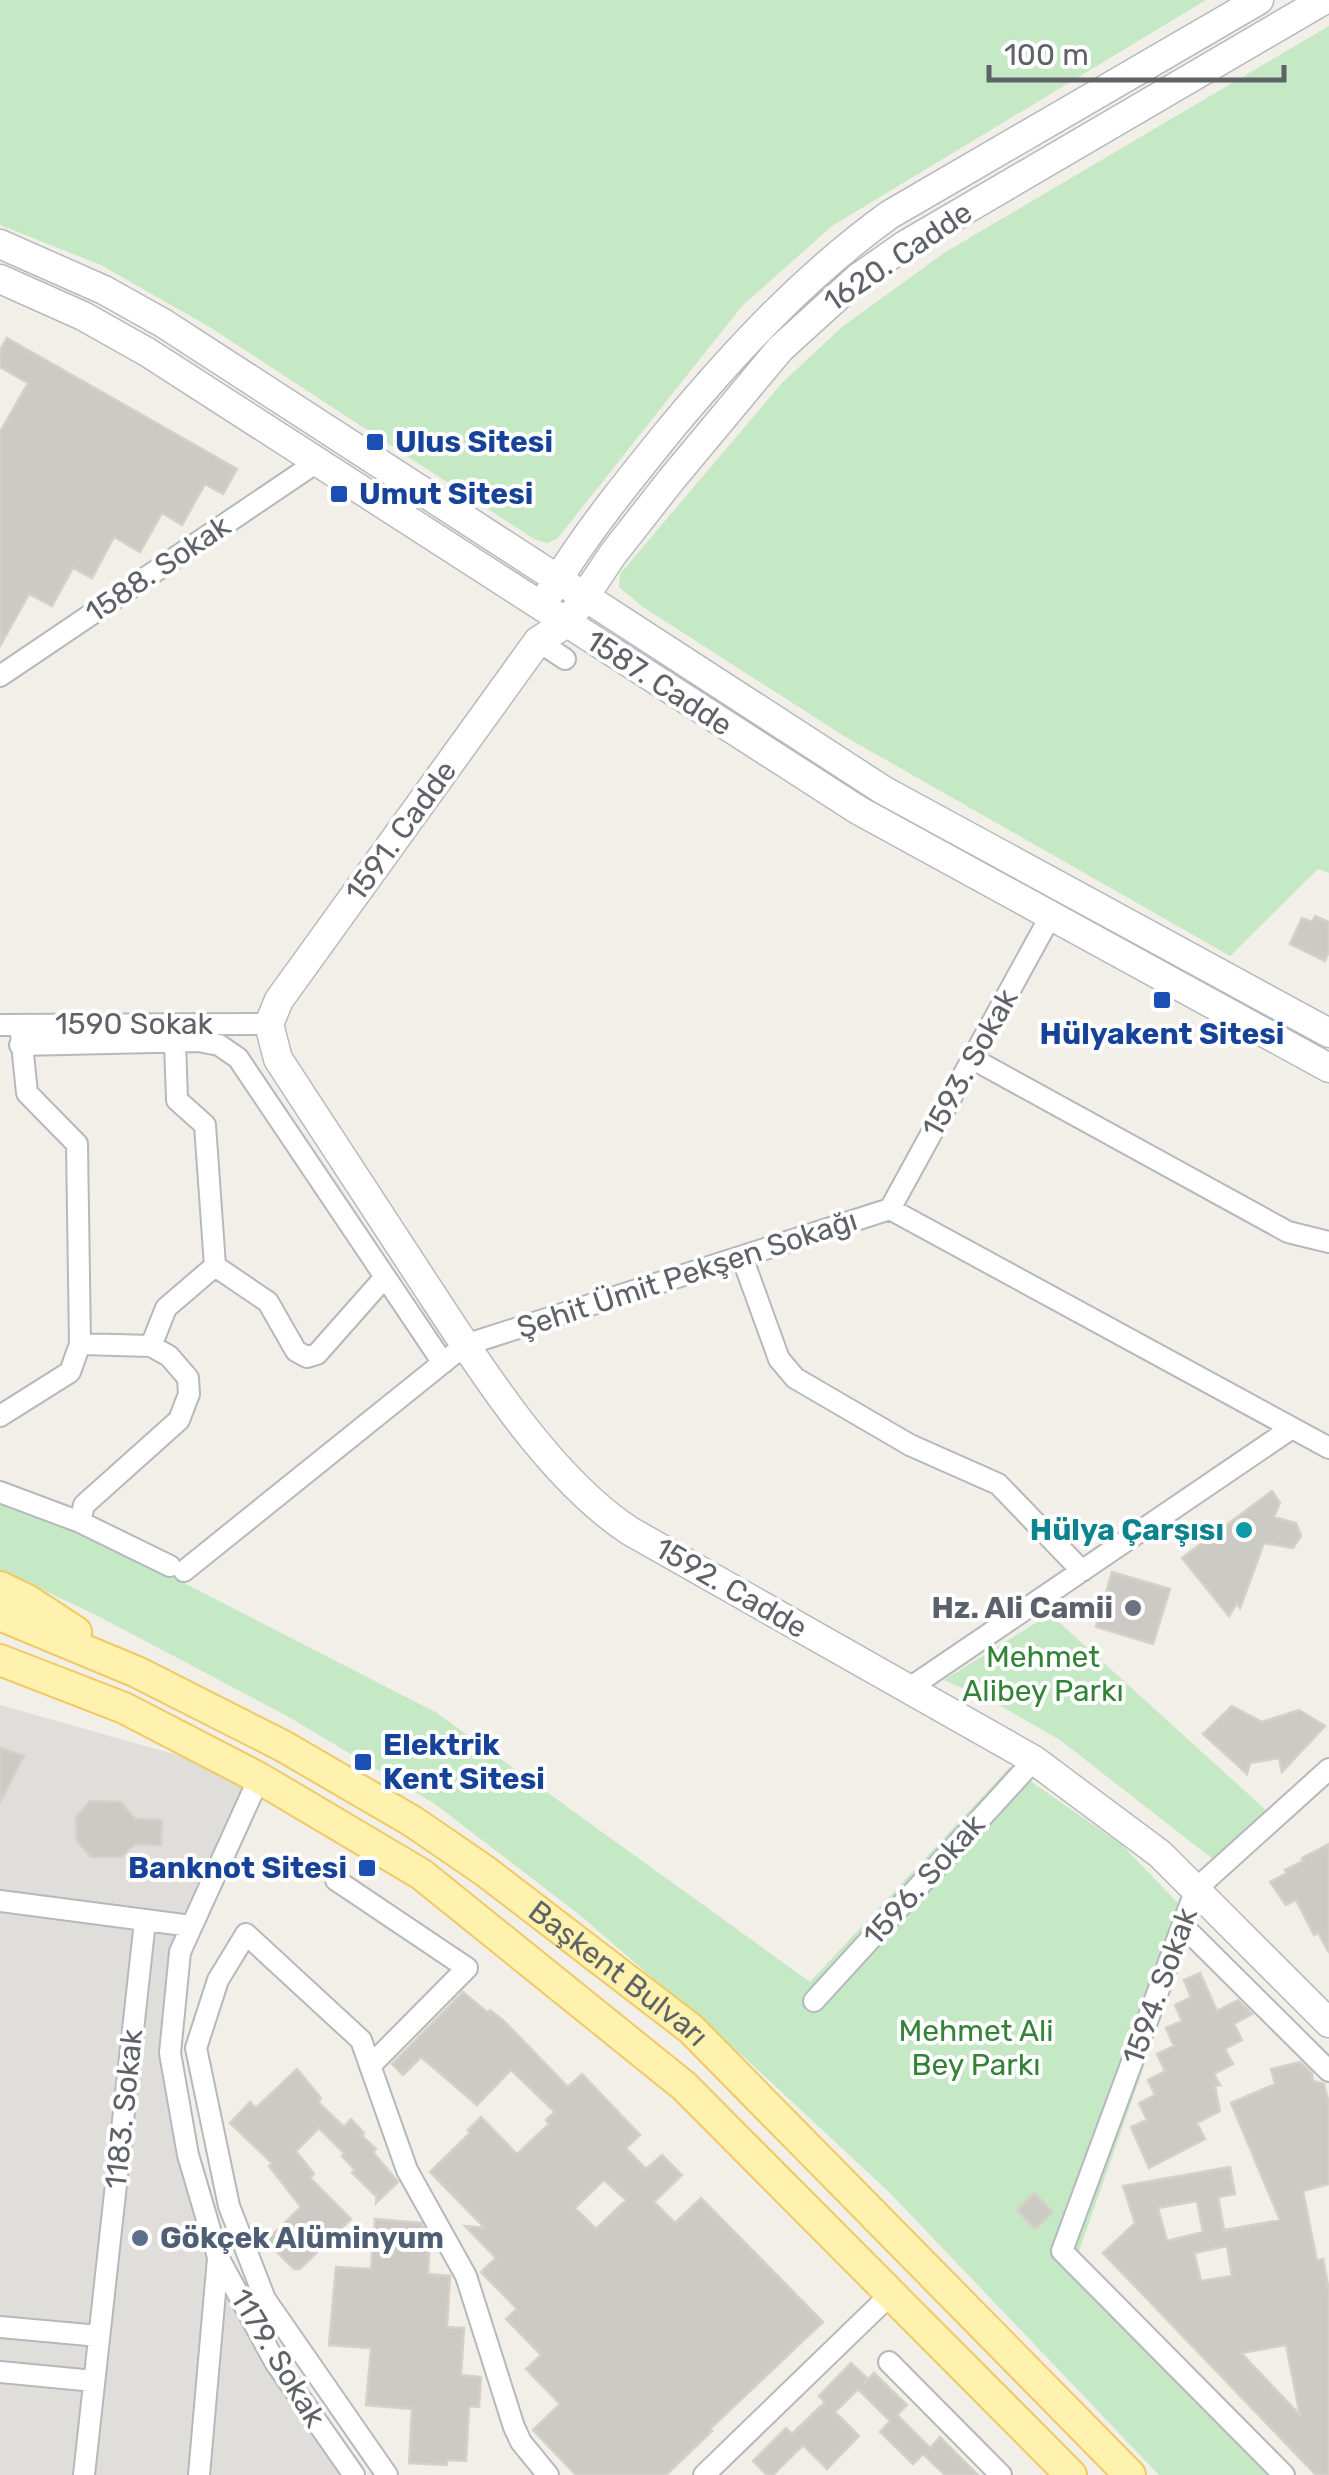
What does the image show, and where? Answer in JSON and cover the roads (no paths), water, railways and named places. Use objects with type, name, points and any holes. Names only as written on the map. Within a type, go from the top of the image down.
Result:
[{"type":"main road","name":"1620. Cadde","points":[[541,607],[649,456],[716,374],[754,331],[839,251],[889,215],[1259,0]]},
{"type":"main road","name":"1620. Cadde","points":[[567,623],[671,480],[780,350],[858,278],[905,246],[1324,0]]},
{"type":"main road","name":"1587. Cadde","points":[[0,244],[104,290],[163,323],[884,790],[1329,1032]]},
{"type":"main road","name":"1587. Cadde","points":[[0,279],[83,316],[148,352],[858,810],[1329,1068]]},
{"type":"main road","points":[[538,642],[541,607]]},
{"type":"main road","points":[[538,642],[567,623]]},
{"type":"main road","name":"1591. Cadde","points":[[269,1024],[279,1000],[538,642]]},
{"type":"main road","name":"1592. Cadde","points":[[269,1024],[278,1060],[465,1345],[551,1457],[620,1524],[1034,1760],[1160,1854],[1329,2023]]},
{"type":"main road","points":[[0,1586],[137,1672]]},
{"type":"main road","name":"Başkent Bulvarı","points":[[0,1615],[137,1672],[283,1746],[412,1821],[485,1872],[691,2029],[1130,2475]]},
{"type":"main road","name":"Başkent Bulvarı","points":[[0,1660],[124,1708],[258,1778],[420,1874],[684,2086],[1070,2475]]},
{"type":"main road","points":[[0,1675],[124,1708]]},
{"type":"street","name":"1588. Sokak","points":[[0,676],[316,462]]},
{"type":"street","points":[[538,642],[565,660]]},
{"type":"street","name":"1593. Sokak","points":[[890,1209],[1050,918]]},
{"type":"street","name":"1590 Sokak","points":[[13,1031],[269,1024]]},
{"type":"street","points":[[0,1416],[70,1372],[80,1344],[77,1144],[27,1093],[13,1031],[210,1042],[238,1058],[443,1363]]},
{"type":"street","points":[[176,1042],[177,1100],[205,1125],[215,1266]]},
{"type":"street","points":[[972,1058],[1288,1232],[1329,1242]]},
{"type":"street","name":"Şehit Ümit Pekşen Sokağı","points":[[80,1522],[177,1568],[465,1345],[890,1209],[1329,1448]]},
{"type":"street","points":[[742,1257],[779,1359],[794,1378],[910,1445],[998,1484],[1082,1571]]},
{"type":"street","points":[[215,1266],[268,1302],[296,1352],[307,1357],[317,1354],[386,1277]]},
{"type":"street","points":[[151,1346],[166,1308],[215,1266]]},
{"type":"street","points":[[0,1492],[80,1522],[84,1505],[170,1429],[186,1408],[188,1378],[169,1356],[151,1346],[80,1344]]},
{"type":"street","points":[[908,1689],[1292,1428]]},
{"type":"street","name":"1596. Sokak","points":[[814,2000],[1034,1760]]},
{"type":"street","name":"1594. Sokak","points":[[1284,2475],[1062,2251],[1196,1888],[1329,1769]]},
{"type":"street","name":"1179. Sokak","points":[[258,1778],[180,1952],[170,2053],[188,2155],[218,2257],[275,2362],[348,2472]]},
{"type":"street","points":[[336,1880],[467,1968],[370,2066]]},
{"type":"street","points":[[0,1901],[191,1926]]},
{"type":"street","name":"1183. Sokak","points":[[84,2475],[145,1921]]},
{"type":"street","points":[[1182,1926],[1329,2070]]},
{"type":"street","points":[[387,2475],[265,2299],[229,2206],[196,2048],[218,1980],[246,1934],[360,2040],[408,2170],[466,2276],[521,2442],[548,2475]]},
{"type":"street","points":[[199,2475],[218,2257]]},
{"type":"street","points":[[717,2471],[891,2294]]},
{"type":"street","points":[[0,2327],[99,2336]]},
{"type":"street","points":[[889,2362],[1001,2475]]},
{"type":"street","points":[[0,2372],[94,2381]]},
{"type":"place","name":"Ulus Sitesi","points":[[375,442]]},
{"type":"place","name":"Umut Sitesi","points":[[339,494]]},
{"type":"place","name":"Hülyakent Sitesi","points":[[1162,1000]]},
{"type":"place","name":"Hülya Çarşısı","points":[[1244,1530]]},
{"type":"place","name":"Hz. Ali Camii","points":[[1133,1608]]},
{"type":"place","name":"Elektrik Kent Sitesi","points":[[363,1762]]},
{"type":"place","name":"Banknot Sitesi","points":[[367,1868]]},
{"type":"place","name":"Gökçek Alüminyum","points":[[140,2238]]},
{"type":"park label","name":"Mehmet Alibey Parkı","points":[[1043,1674]]},
{"type":"park label","name":"Mehmet Ali Bey Parkı","points":[[976,2048]]}]
